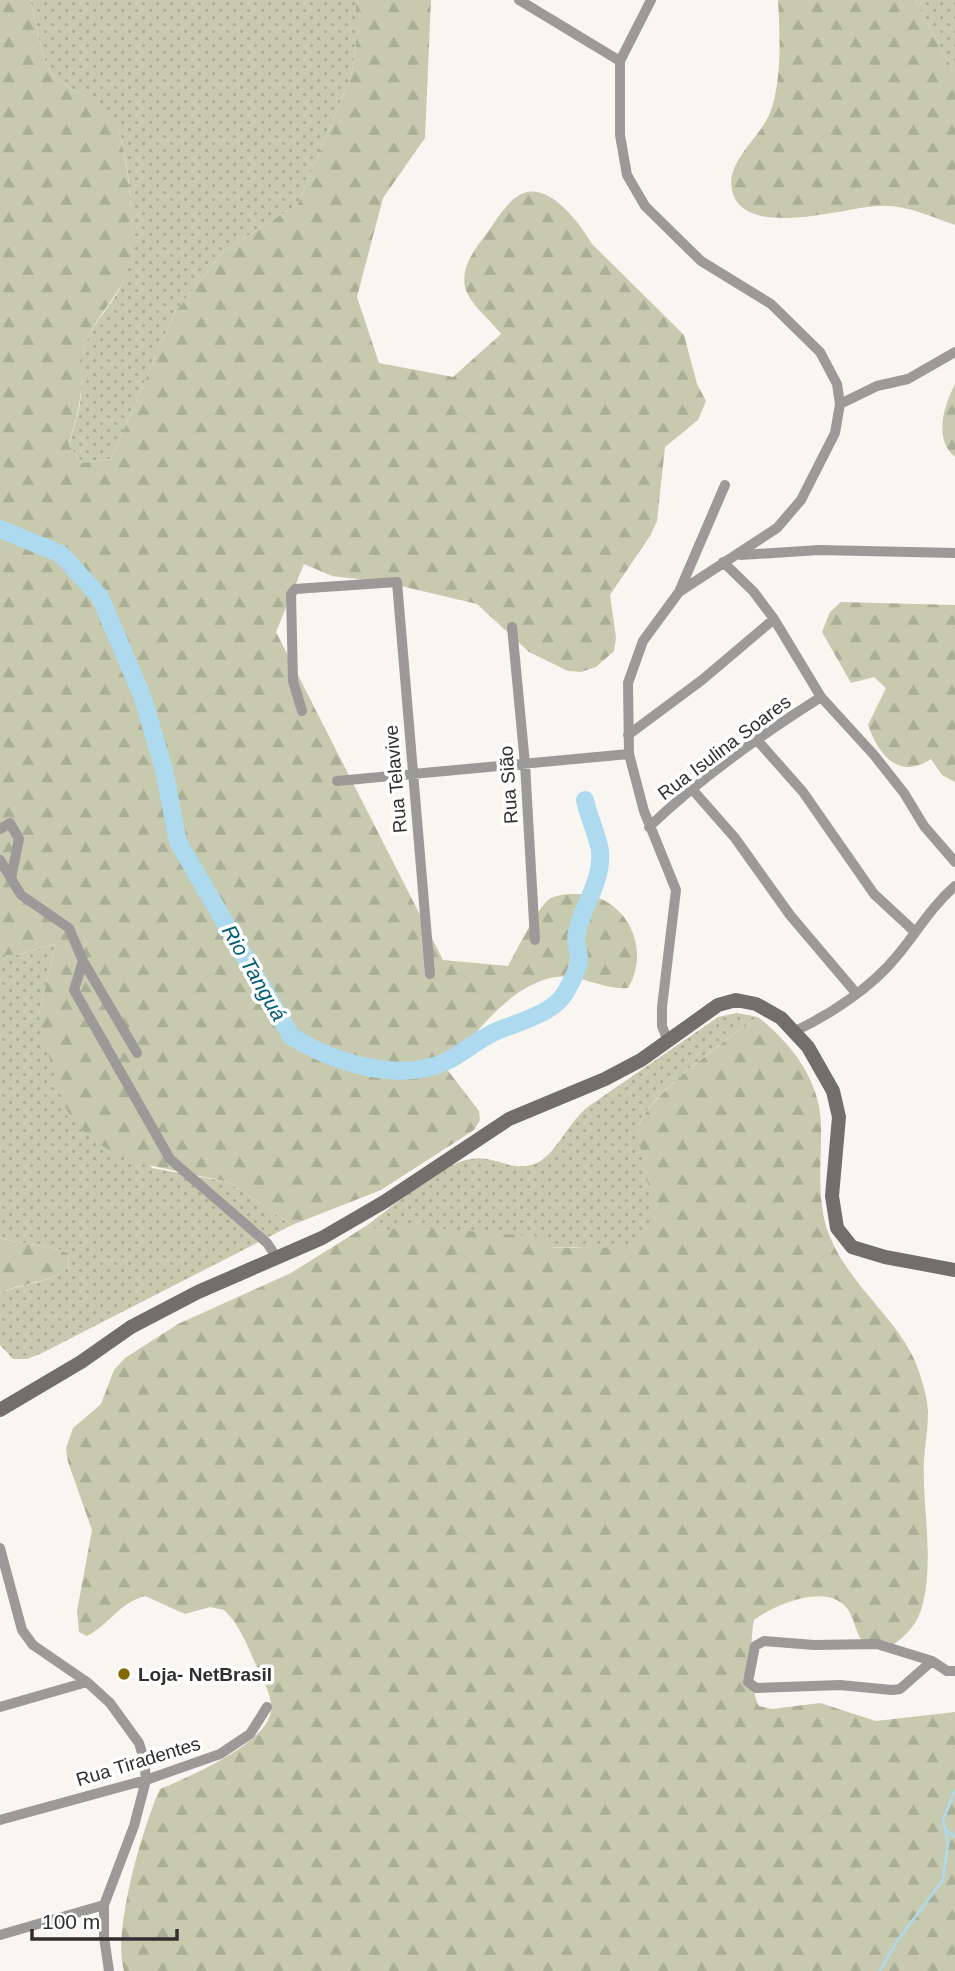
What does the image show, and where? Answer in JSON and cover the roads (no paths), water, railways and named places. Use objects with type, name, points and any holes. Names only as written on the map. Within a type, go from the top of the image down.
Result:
[{"type":"main road","points":[[0,1410],[81,1362],[131,1327],[198,1292],[322,1238],[384,1202],[509,1119],[605,1079],[642,1060],[718,1005],[736,1000],[756,1004],[781,1018],[808,1047],[833,1091],[839,1117],[832,1196],[837,1228],[852,1247],[885,1257],[955,1270]]},
{"type":"street","points":[[519,0],[620,61]]},
{"type":"street","points":[[651,0],[620,61],[622,148],[627,175],[645,206],[701,261],[771,304],[820,352],[837,384],[840,404],[835,433],[801,500],[777,528],[738,556],[723,562],[679,592]]},
{"type":"street","points":[[840,404],[877,386],[908,379],[955,352]]},
{"type":"street","points":[[668,1041],[662,1026],[662,1007],[676,890],[671,871],[649,827],[629,754],[628,683],[642,640],[679,592],[725,485]]},
{"type":"street","points":[[738,556],[819,550],[955,553]]},
{"type":"street","points":[[723,562],[774,618],[821,697],[874,755],[904,793],[924,826],[955,862]]},
{"type":"street","name":"Rua Telavive","points":[[302,711],[293,681],[289,599],[295,589],[397,582],[430,974]]},
{"type":"street","points":[[628,735],[702,680],[774,618]]},
{"type":"street","name":"Rua Sião","points":[[512,627],[525,764],[535,940]]},
{"type":"street","name":"Rua Isulina Soares","points":[[649,827],[692,789],[757,740],[821,697]]},
{"type":"street","points":[[757,740],[803,792],[874,894],[914,931]]},
{"type":"street","points":[[337,781],[629,754]]},
{"type":"street","points":[[692,789],[735,838],[790,915],[856,993]]},
{"type":"street","points":[[0,829],[10,824],[19,839],[10,878]]},
{"type":"street","points":[[0,860],[21,895],[69,928],[83,961],[137,1053]]},
{"type":"street","points":[[793,1032],[814,1023],[856,993],[895,959],[937,902],[955,886]]},
{"type":"street","points":[[83,961],[74,990],[170,1159],[267,1243],[277,1258]]},
{"type":"street","points":[[0,1548],[5,1589],[22,1630],[33,1645],[87,1682],[110,1703],[139,1743],[146,1780],[134,1826],[104,1905],[104,1937],[109,1971]]},
{"type":"street","points":[[932,1661],[900,1689],[892,1690],[840,1685],[756,1688],[748,1682],[755,1646],[764,1641],[814,1645],[867,1643],[932,1661],[947,1671],[955,1671]]},
{"type":"street","points":[[0,1707],[87,1682]]},
{"type":"street","name":"Rua Tiradentes","points":[[0,1820],[146,1780],[237,1745],[250,1734],[267,1707]]},
{"type":"street","points":[[0,1935],[104,1905]]},
{"type":"waterway","name":"Rio Tanguá","points":[[0,529],[61,554],[100,597],[143,698],[164,770],[178,842],[291,1036],[326,1054],[367,1067],[388,1070],[428,1068],[447,1061],[490,1034],[552,1007],[565,993],[578,967],[576,936],[599,872],[599,845],[585,800]]},
{"type":"waterway","points":[[880,1971],[897,1941],[943,1880],[948,1843],[943,1820],[955,1790]]},
{"type":"waterway","points":[[945,1829],[955,1837]]},
{"type":"place","name":"Loja- NetBrasil","points":[[124,1674]]}]
